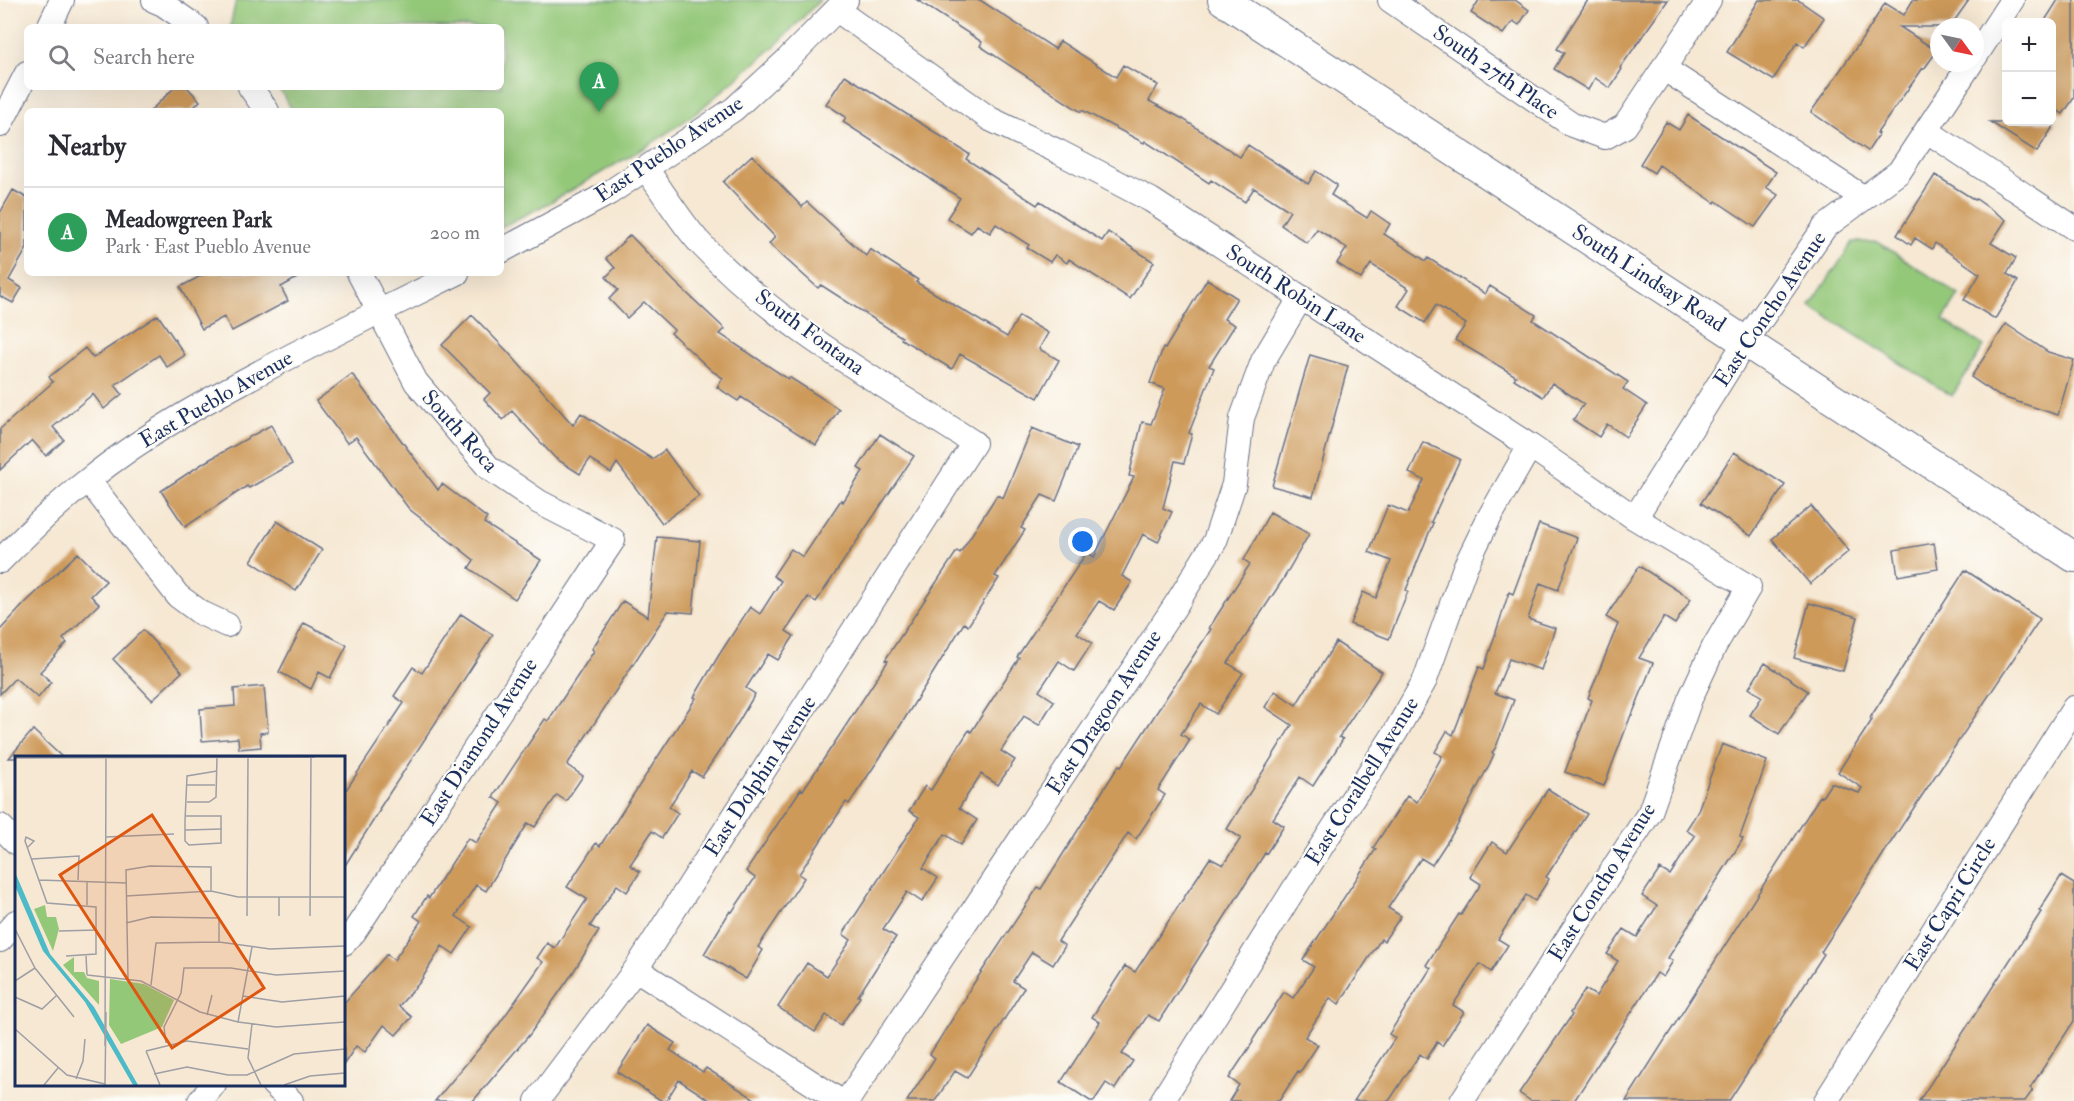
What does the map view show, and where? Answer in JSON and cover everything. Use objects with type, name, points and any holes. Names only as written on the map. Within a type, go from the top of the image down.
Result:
[{"type":"main road","name":"South Lindsay Road","points":[[1223,0],[2074,557]]},
{"type":"street","points":[[50,24],[62,0]]},
{"type":"street","points":[[154,0],[191,24]]},
{"type":"street","points":[[1709,0],[1663,68],[1864,198]]},
{"type":"street","points":[[1984,43],[2012,0]]},
{"type":"street","name":"South 27th Place","points":[[1401,3],[1572,125],[1605,137],[1625,126],[1663,68]]},
{"type":"street","name":"East Pueblo Avenue","points":[[504,249],[609,193],[734,109],[842,5]]},
{"type":"street","name":"South Robin Lane","points":[[842,5],[990,119],[1151,200],[1530,446],[1635,518],[1749,587]]},
{"type":"street","name":"East Concho Avenue","points":[[1635,518],[1746,341],[1825,227],[1899,172],[1965,72]]},
{"type":"street","points":[[0,125],[24,79]]},
{"type":"street","points":[[252,90],[265,108]]},
{"type":"street","points":[[1927,131],[2074,228]]},
{"type":"street","name":"South Fontana","points":[[646,169],[700,242],[799,330],[974,443]]},
{"type":"street","name":"South Roca","points":[[360,276],[416,382],[489,468],[539,502],[613,540]]},
{"type":"street","name":"East Pueblo Avenue","points":[[0,561],[46,515],[88,480],[193,408],[451,276]]},
{"type":"street","name":"East Dragoon Avenue","points":[[847,1101],[1177,603],[1215,541],[1234,484],[1242,418],[1263,361],[1300,297]]},
{"type":"street","name":"East Dolphin Avenue","points":[[537,1101],[636,969],[974,443]]},
{"type":"street","name":"East Coralbell Avenue","points":[[1162,1101],[1299,881],[1395,734],[1425,680],[1465,567],[1489,518],[1530,446]]},
{"type":"street","points":[[88,480],[178,596],[201,613],[227,625]]},
{"type":"street","name":"East Diamond Avenue","points":[[345,942],[354,932],[613,540]]},
{"type":"street","name":"East Concho Avenue","points":[[1462,1101],[1650,812],[1690,699],[1714,647],[1749,587]]},
{"type":"street","name":"East Capri Circle","points":[[1826,1101],[2074,708]]},
{"type":"street","points":[[0,826],[15,841]]},
{"type":"street","points":[[0,940],[15,923]]},
{"type":"street","points":[[636,969],[840,1101]]},
{"type":"street","points":[[200,1101],[212,1086]]},
{"type":"street","points":[[275,1086],[291,1101]]},
{"type":"green space","points":[[236,0],[820,0],[777,44],[695,114],[649,145],[549,203],[504,226],[504,108],[291,108],[280,90],[504,90],[504,24],[231,24]]},
{"type":"green space","points":[[1853,242],[1878,242],[1959,295],[1943,320],[1984,346],[1952,396],[1810,306]]},
{"type":"building","points":[[917,0],[980,0],[1055,49],[1060,41],[1116,77],[1123,65],[1158,85],[1149,101],[1183,119],[1240,157],[1248,145],[1308,184],[1316,171],[1337,185],[1331,195],[1367,218],[1371,211],[1390,224],[1384,234],[1426,261],[1428,258],[1485,294],[1490,286],[1536,315],[1533,320],[1628,382],[1623,389],[1647,405],[1626,437],[1607,424],[1599,437],[1573,420],[1584,404],[1552,383],[1543,397],[1514,379],[1516,376],[1455,340],[1466,324],[1436,305],[1425,323],[1398,306],[1409,289],[1371,264],[1361,279],[1337,263],[1347,248],[1317,229],[1307,243],[1281,225],[1290,211],[1254,188],[1245,202],[1211,180],[1209,183],[1145,141],[1144,143],[1082,110],[1081,112],[980,46],[982,42]]},
{"type":"building","points":[[1479,0],[1515,0],[1529,10],[1519,25],[1513,21],[1503,34],[1471,13]]},
{"type":"building","points":[[1588,0],[1668,0],[1620,68],[1622,69],[1610,88],[1595,78],[1588,90],[1554,69],[1564,53],[1557,49]]},
{"type":"building","points":[[1759,0],[1798,0],[1824,18],[1804,47],[1797,42],[1773,80],[1727,52]]},
{"type":"building","points":[[1913,0],[1969,0],[1956,18],[1930,18],[1930,27],[1900,27],[1930,46],[1930,61],[1877,133],[1879,134],[1868,151],[1811,112],[1885,3],[1904,15]]},
{"type":"building","points":[[2058,0],[2074,0],[2074,98],[2063,114],[2056,110],[2056,18],[2047,18]]},
{"type":"building","points":[[845,75],[969,154],[966,159],[1037,205],[1040,201],[1102,241],[1108,232],[1154,262],[1130,299],[1069,259],[1067,263],[1055,255],[1050,262],[1027,248],[1029,245],[996,224],[990,233],[977,225],[971,233],[947,218],[960,198],[843,122],[846,117],[826,104]]},
{"type":"building","points":[[172,90],[190,90],[200,101],[193,108],[153,108]]},
{"type":"building","points":[[1688,115],[1776,172],[1766,187],[1778,195],[1755,227],[1659,165],[1654,173],[1640,164],[1666,122],[1679,130]]},
{"type":"building","points":[[1990,122],[2002,122],[2002,126],[2053,126],[2037,152]]},
{"type":"building","points":[[752,155],[802,207],[807,202],[866,256],[870,249],[918,280],[916,282],[1007,337],[1019,316],[1048,333],[1039,349],[1059,360],[1038,398],[960,354],[952,369],[901,339],[902,337],[821,285],[818,288],[769,244],[775,237],[723,182]]},
{"type":"building","points":[[1935,175],[2006,220],[1991,243],[2016,258],[2007,274],[2018,281],[1995,319],[1964,300],[1980,274],[1935,243],[1932,249],[1915,238],[1911,245],[1897,235]]},
{"type":"building","points":[[13,190],[24,196],[24,253],[9,280],[22,288],[13,303],[0,296],[0,213]]},
{"type":"building","points":[[630,235],[725,329],[720,334],[788,379],[789,377],[839,409],[816,445],[741,397],[738,401],[717,387],[723,378],[712,371],[671,333],[674,330],[644,302],[627,318],[609,299],[618,290],[606,277],[615,268],[606,258]]},
{"type":"building","points":[[200,276],[301,276],[281,287],[288,301],[232,331],[224,317],[202,329],[180,287]]},
{"type":"building","points":[[1207,279],[1237,298],[1224,319],[1235,325],[1209,366],[1214,368],[1189,433],[1192,434],[1184,463],[1175,461],[1163,508],[1172,512],[1158,542],[1143,534],[1122,576],[1132,582],[1114,610],[1099,601],[1077,633],[1092,643],[1074,671],[1059,661],[1039,691],[1054,701],[1039,725],[1024,716],[1001,751],[1015,760],[998,785],[981,774],[959,808],[977,820],[961,845],[945,834],[923,868],[938,878],[922,902],[907,892],[883,929],[896,937],[841,1025],[826,1015],[815,1032],[778,1007],[807,963],[827,976],[851,940],[843,934],[919,817],[909,811],[925,786],[931,790],[969,730],[971,732],[1019,658],[1017,657],[1087,552],[1094,557],[1134,477],[1129,476],[1142,422],[1151,424],[1165,389],[1150,383],[1163,348],[1165,349]]},
{"type":"building","points":[[158,315],[185,355],[167,367],[159,355],[115,385],[122,394],[104,409],[93,394],[53,427],[64,440],[46,456],[32,440],[0,470],[0,429],[53,382],[49,377],[85,348],[93,358]]},
{"type":"building","points":[[472,315],[573,425],[581,413],[652,459],[665,450],[699,496],[662,523],[617,463],[611,473],[590,459],[580,474],[555,458],[512,411],[503,420],[484,399],[490,393],[442,345]]},
{"type":"building","points":[[2006,324],[2048,352],[2074,360],[2058,415],[1999,396],[1971,377]]},
{"type":"building","points":[[1310,355],[1348,366],[1313,497],[1272,486]]},
{"type":"building","points":[[352,374],[438,490],[442,484],[487,518],[484,523],[541,560],[515,599],[469,568],[474,560],[409,509],[356,437],[347,443],[316,401]]},
{"type":"building","points":[[271,425],[292,464],[249,488],[247,486],[185,527],[161,491],[205,462]]},
{"type":"building","points":[[1032,428],[1078,447],[1056,501],[1042,495],[1021,528],[1025,530],[995,576],[999,578],[968,626],[964,623],[887,747],[849,804],[846,802],[799,874],[804,878],[758,947],[763,950],[746,979],[704,954],[730,911],[732,912],[755,878],[746,871],[841,733],[888,661],[885,660],[957,551],[960,553],[997,495],[1003,498]]},
{"type":"building","points":[[880,434],[914,456],[816,602],[808,597],[786,631],[794,636],[778,660],[768,654],[746,688],[755,694],[736,726],[702,777],[692,771],[669,807],[678,813],[662,838],[652,831],[630,865],[640,872],[627,892],[617,885],[590,926],[599,931],[570,977],[530,1034],[473,1101],[435,1101],[497,1027],[543,962],[537,958],[547,943],[555,948],[587,899],[567,887],[596,843],[600,846],[696,698],[694,697],[750,607],[760,614],[781,581],[773,576],[791,549],[803,557],[863,471],[858,468]]},
{"type":"building","points":[[1423,442],[1460,459],[1431,522],[1433,523],[1389,639],[1350,624],[1363,592],[1376,598],[1391,561],[1369,552],[1388,505],[1408,513],[1424,480],[1409,473]]},
{"type":"building","points":[[1734,452],[1785,485],[1751,536],[1701,503]]},
{"type":"building","points":[[1811,506],[1849,551],[1810,584],[1772,539]]},
{"type":"building","points":[[1270,512],[1309,534],[1282,581],[1228,663],[1243,673],[1216,714],[1201,704],[1181,734],[1190,740],[1158,790],[1165,795],[1136,839],[1128,833],[1058,941],[1065,946],[1053,965],[1032,952],[1013,981],[1024,988],[967,1078],[955,1071],[935,1101],[907,1101],[935,1058],[930,1054],[966,995],[1038,887],[1041,889],[1119,765],[1121,767],[1211,629],[1209,628],[1250,564],[1244,560]]},
{"type":"building","points":[[277,521],[322,550],[296,591],[251,561]]},
{"type":"building","points":[[1539,524],[1577,538],[1558,590],[1540,583],[1528,619],[1555,628],[1541,670],[1509,659],[1495,693],[1514,700],[1490,763],[1456,828],[1432,865],[1421,858],[1388,908],[1401,916],[1384,941],[1381,939],[1339,1004],[1330,998],[1305,1037],[1318,1045],[1300,1072],[1298,1071],[1279,1101],[1229,1101],[1239,1085],[1229,1078],[1284,992],[1293,998],[1314,967],[1303,960],[1376,849],[1373,848],[1407,796],[1417,802],[1442,756],[1435,752],[1447,731],[1453,735],[1479,667],[1484,669],[1509,592],[1513,594]]},
{"type":"building","points":[[657,537],[700,541],[693,613],[668,611],[567,765],[583,776],[566,801],[557,795],[535,827],[528,823],[486,891],[476,885],[456,916],[472,927],[454,954],[442,946],[420,982],[399,1006],[412,1017],[396,1035],[384,1025],[365,1052],[356,1046],[345,1062],[345,1002],[387,954],[394,960],[421,921],[414,916],[427,896],[429,898],[468,838],[476,843],[502,803],[493,797],[545,719],[548,721],[594,651],[592,649],[623,601],[648,617]]},
{"type":"building","points":[[1934,543],[1938,569],[1898,576],[1894,550]]},
{"type":"building","points":[[78,553],[106,581],[91,596],[99,604],[63,639],[67,643],[40,672],[51,682],[38,698],[15,678],[0,694],[0,630]]},
{"type":"building","points":[[1639,566],[1691,599],[1675,624],[1664,617],[1639,658],[1653,663],[1604,786],[1565,772],[1592,700],[1588,698],[1618,624],[1606,617]]},
{"type":"building","points":[[1965,570],[2040,619],[1891,842],[1821,952],[1824,954],[1729,1101],[1626,1101],[1820,796],[1822,797],[1831,783],[1859,793],[1862,788],[1838,772]]},
{"type":"building","points":[[1809,603],[1858,617],[1843,671],[1794,658]]},
{"type":"building","points":[[461,614],[493,635],[379,809],[345,865],[345,792],[404,703],[394,696],[413,667],[422,673]]},
{"type":"building","points":[[304,623],[347,645],[330,678],[319,672],[311,689],[279,672]]},
{"type":"building","points":[[143,630],[182,672],[152,700],[113,659]]},
{"type":"building","points":[[1336,642],[1382,672],[1339,737],[1343,739],[1313,786],[1300,777],[1273,819],[1284,826],[1159,1021],[1148,1015],[1122,1054],[1133,1061],[1115,1089],[1106,1083],[1094,1101],[1090,1101],[1061,1082],[1100,1022],[1092,1017],[1125,966],[1135,972],[1210,858],[1223,865],[1241,838],[1227,829],[1292,725],[1265,707],[1275,691],[1296,705]]},
{"type":"building","points":[[1765,663],[1808,691],[1779,734],[1750,715],[1762,697],[1749,688]]},
{"type":"building","points":[[264,686],[268,732],[260,733],[261,747],[239,749],[238,738],[202,741],[200,709],[235,706],[234,689]]},
{"type":"building","points":[[33,730],[61,756],[15,756],[15,758],[9,758]]},
{"type":"building","points":[[1722,744],[1767,761],[1740,837],[1743,839],[1668,958],[1673,961],[1663,977],[1657,973],[1574,1101],[1531,1101],[1519,1093],[1572,1015],[1570,1013],[1585,989],[1596,996],[1618,961],[1607,954],[1624,929],[1637,937],[1657,906],[1642,896],[1660,869],[1670,875],[1695,836],[1686,830],[1697,813]]},
{"type":"building","points":[[1548,789],[1587,814],[1546,877],[1549,879],[1535,901],[1526,895],[1498,939],[1508,945],[1491,972],[1480,964],[1453,1005],[1464,1012],[1442,1046],[1437,1042],[1427,1059],[1420,1054],[1389,1101],[1354,1101],[1395,1038],[1389,1034],[1431,968],[1426,965],[1481,884],[1470,877],[1492,842],[1507,852]]},
{"type":"building","points":[[2061,876],[2074,884],[2074,1021],[2030,1088],[2033,1090],[2025,1101],[1919,1101],[2041,912],[2039,911]]},
{"type":"building","points":[[647,1025],[675,1043],[670,1050],[703,1072],[706,1068],[758,1101],[711,1101],[679,1080],[666,1101],[662,1101],[617,1072]]},
{"type":"place","name":"Meadowgreen Park","points":[[599,112]]}]
